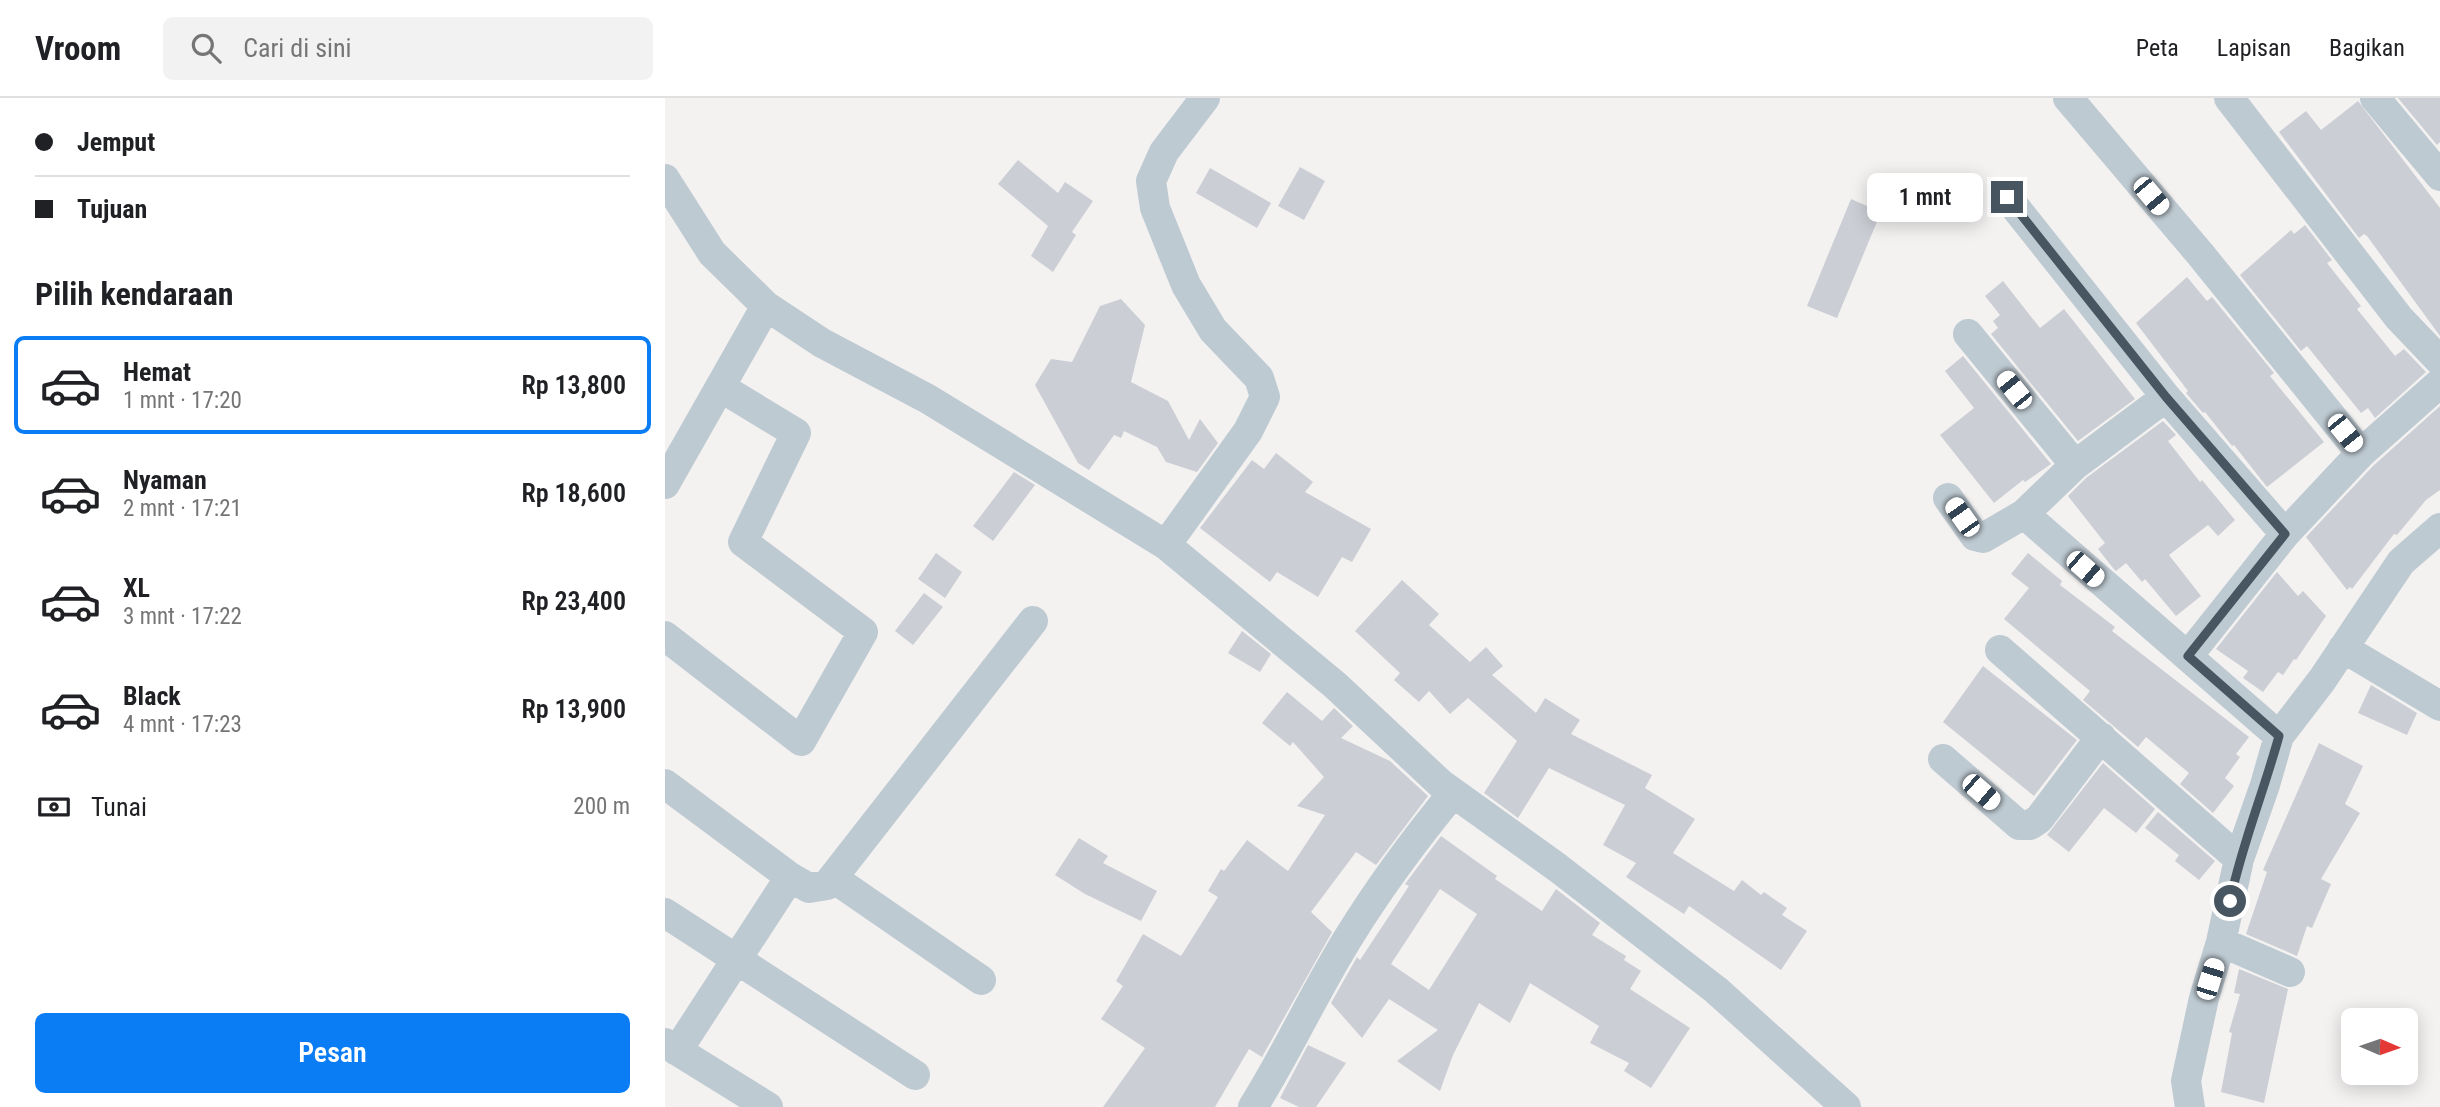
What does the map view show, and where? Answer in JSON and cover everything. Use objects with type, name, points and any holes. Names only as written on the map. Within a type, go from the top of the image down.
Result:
[{"type":"street","points":[[1166,545],[1248,431],[1265,397],[1259,378],[1213,330],[1186,285],[1155,208],[1151,181],[1164,152],[1205,98]]},
{"type":"street","points":[[2068,98],[2201,255],[2361,453]]},
{"type":"street","points":[[2229,98],[2399,318],[2440,361]]},
{"type":"street","points":[[2375,98],[2440,176]]},
{"type":"street","points":[[665,179],[712,253],[766,306],[822,342],[928,399],[1166,545],[1335,685],[1453,793],[1716,989],[1846,1107]]},
{"type":"street","points":[[2007,197],[2166,397],[2285,534]]},
{"type":"street","points":[[665,484],[766,306]]},
{"type":"street","points":[[1968,334],[2075,465]]},
{"type":"street","points":[[2188,656],[2285,534],[2361,453],[2440,383]]},
{"type":"street","points":[[665,636],[801,741],[863,632],[743,542],[796,433],[720,387]]},
{"type":"street","points":[[1948,498],[1975,536],[1983,538],[2024,514],[2075,465],[2166,397]]},
{"type":"street","points":[[2024,514],[2279,736]]},
{"type":"street","points":[[2190,1107],[2186,1081],[2204,998],[2221,942],[2239,859],[2266,785],[2279,736],[2401,562],[2440,528]]},
{"type":"street","points":[[665,784],[790,877],[810,888],[827,885],[1033,621]]},
{"type":"street","points":[[2343,648],[2440,706]]},
{"type":"street","points":[[2000,650],[2239,859]]},
{"type":"street","points":[[1943,760],[2019,825],[2030,825],[2039,819],[2101,737]]},
{"type":"street","points":[[1253,1107],[1279,1066],[1349,935],[1409,847],[1453,793]]},
{"type":"street","points":[[768,1107],[671,1047],[790,877]]},
{"type":"street","points":[[833,878],[981,980]]},
{"type":"street","points":[[665,913],[915,1075]]},
{"type":"street","points":[[2221,942],[2290,972]]},
{"type":"building","points":[[2398,98],[2440,98],[2440,142],[2437,145]]},
{"type":"building","points":[[2358,101],[2440,208],[2440,336],[2367,236],[2364,234],[2359,238],[2279,132],[2306,111],[2321,130]]},
{"type":"building","points":[[1018,160],[1058,193],[1065,182],[1093,201],[1072,232],[1076,235],[1053,272],[1031,256],[1048,226],[998,184]]},
{"type":"building","points":[[1300,167],[1325,181],[1304,220],[1278,206]]},
{"type":"building","points":[[1210,168],[1271,203],[1257,228],[1196,193]]},
{"type":"building","points":[[1851,199],[1881,212],[1837,318],[1807,306]]},
{"type":"building","points":[[2305,225],[2332,260],[2327,263],[2361,306],[2357,309],[2395,356],[2404,349],[2426,372],[2375,418],[2368,408],[2361,413],[2307,346],[2301,351],[2240,275],[2291,230],[2294,234]]},
{"type":"building","points":[[2187,277],[2207,301],[2212,297],[2274,373],[2270,376],[2324,442],[2267,487],[2234,445],[2232,446],[2186,393],[2188,391],[2136,323]]},
{"type":"building","points":[[2003,281],[2040,328],[2064,309],[2135,399],[2078,441],[1991,334],[1998,328],[1993,321],[2000,315],[1985,296]]},
{"type":"building","points":[[1121,299],[1145,325],[1131,382],[1168,401],[1189,440],[1200,419],[1218,443],[1197,472],[1166,462],[1157,447],[1124,431],[1121,438],[1114,435],[1089,470],[1078,463],[1035,385],[1051,359],[1072,362],[1100,306]]},
{"type":"building","points":[[1963,356],[2051,464],[2025,482],[2023,480],[1994,503],[1940,435],[1974,408],[1945,371]]},
{"type":"building","points":[[2440,406],[2440,490],[2426,500],[2397,535],[2394,534],[2352,589],[2350,587],[2347,590],[2306,537],[2373,466]]},
{"type":"building","points":[[2163,421],[2176,435],[2168,441],[2200,482],[2202,480],[2235,520],[2218,536],[2208,525],[2169,555],[2201,596],[2176,616],[2145,579],[2142,582],[2126,563],[2116,571],[2113,568],[2098,549],[2105,543],[2068,496],[2086,478]]},
{"type":"building","points":[[1276,453],[1313,482],[1305,492],[1371,529],[1352,562],[1342,557],[1318,597],[1277,572],[1270,582],[1200,528],[1252,460],[1264,469]]},
{"type":"building","points":[[1014,472],[1035,485],[993,541],[973,526]]},
{"type":"building","points":[[936,553],[962,572],[945,598],[918,579]]},
{"type":"building","points":[[2028,553],[2062,581],[2060,585],[2115,627],[2112,631],[2249,737],[2236,754],[2240,757],[2225,778],[2234,786],[2213,813],[2180,784],[2189,773],[2146,737],[2138,747],[2083,700],[2090,691],[2004,619],[2029,588],[2011,574]]},
{"type":"building","points":[[2277,572],[2298,596],[2303,591],[2326,616],[2296,660],[2294,659],[2283,675],[2278,672],[2263,692],[2243,678],[2248,671],[2216,649]]},
{"type":"building","points":[[1402,580],[1439,614],[1429,625],[1470,662],[1486,647],[1503,666],[1492,675],[1536,713],[1545,698],[1580,720],[1571,734],[1652,775],[1645,788],[1695,819],[1673,853],[1734,891],[1742,880],[1761,895],[1764,892],[1787,908],[1782,915],[1807,931],[1781,970],[1689,906],[1684,914],[1626,877],[1636,863],[1603,845],[1625,805],[1549,768],[1518,818],[1484,793],[1517,741],[1468,698],[1450,714],[1429,691],[1419,702],[1394,680],[1400,673],[1355,631]]},
{"type":"building","points":[[924,593],[943,607],[913,645],[895,631]]},
{"type":"building","points":[[1242,631],[1271,654],[1260,672],[1228,653]]},
{"type":"building","points":[[1983,666],[2077,740],[2034,796],[1943,722]]},
{"type":"building","points":[[2371,685],[2417,713],[2407,735],[2358,713]]},
{"type":"building","points":[[1287,692],[1322,721],[1334,708],[1353,726],[1341,738],[1390,761],[1428,796],[1376,865],[1356,852],[1311,912],[1332,932],[1262,1057],[1249,1049],[1215,1107],[1103,1107],[1145,1048],[1101,1019],[1123,986],[1116,981],[1143,934],[1181,956],[1218,897],[1208,891],[1221,869],[1224,871],[1247,840],[1288,871],[1325,815],[1297,806],[1324,777],[1293,742],[1290,746],[1262,723]]},
{"type":"building","points":[[2319,743],[2363,766],[2345,804],[2360,813],[2321,879],[2331,884],[2312,928],[2307,926],[2297,956],[2246,934],[2267,872],[2263,870]]},
{"type":"building","points":[[2103,763],[2155,809],[2136,833],[2104,808],[2069,852],[2047,835]]},
{"type":"building","points":[[2158,812],[2215,861],[2199,880],[2175,861],[2179,855],[2145,828]]},
{"type":"building","points":[[1441,836],[1497,876],[1495,879],[1542,911],[1556,889],[1600,923],[1592,935],[1626,956],[1624,960],[1641,971],[1630,989],[1690,1028],[1651,1088],[1624,1071],[1629,1063],[1590,1043],[1599,1026],[1530,983],[1510,1023],[1479,1003],[1453,1055],[1440,1091],[1397,1061],[1438,1030],[1389,999],[1362,1038],[1331,1003],[1357,957],[1360,960],[1409,886],[1405,884]],"holes":[[[1440,889],[1477,914],[1429,990],[1391,964]]]},
{"type":"building","points":[[1079,838],[1108,856],[1103,863],[1157,891],[1141,921],[1085,894],[1055,875]]},
{"type":"building","points":[[2239,969],[2288,989],[2264,1103],[2221,1092],[2232,1033],[2229,1032],[2240,994],[2234,993]]},
{"type":"building","points":[[1308,1045],[1346,1063],[1316,1107],[1299,1107],[1280,1098]]},
{"type":"route","points":[[2007,197],[2166,397],[2285,534],[2188,656],[2279,736],[2266,785],[2239,859],[2230,901]]}]
